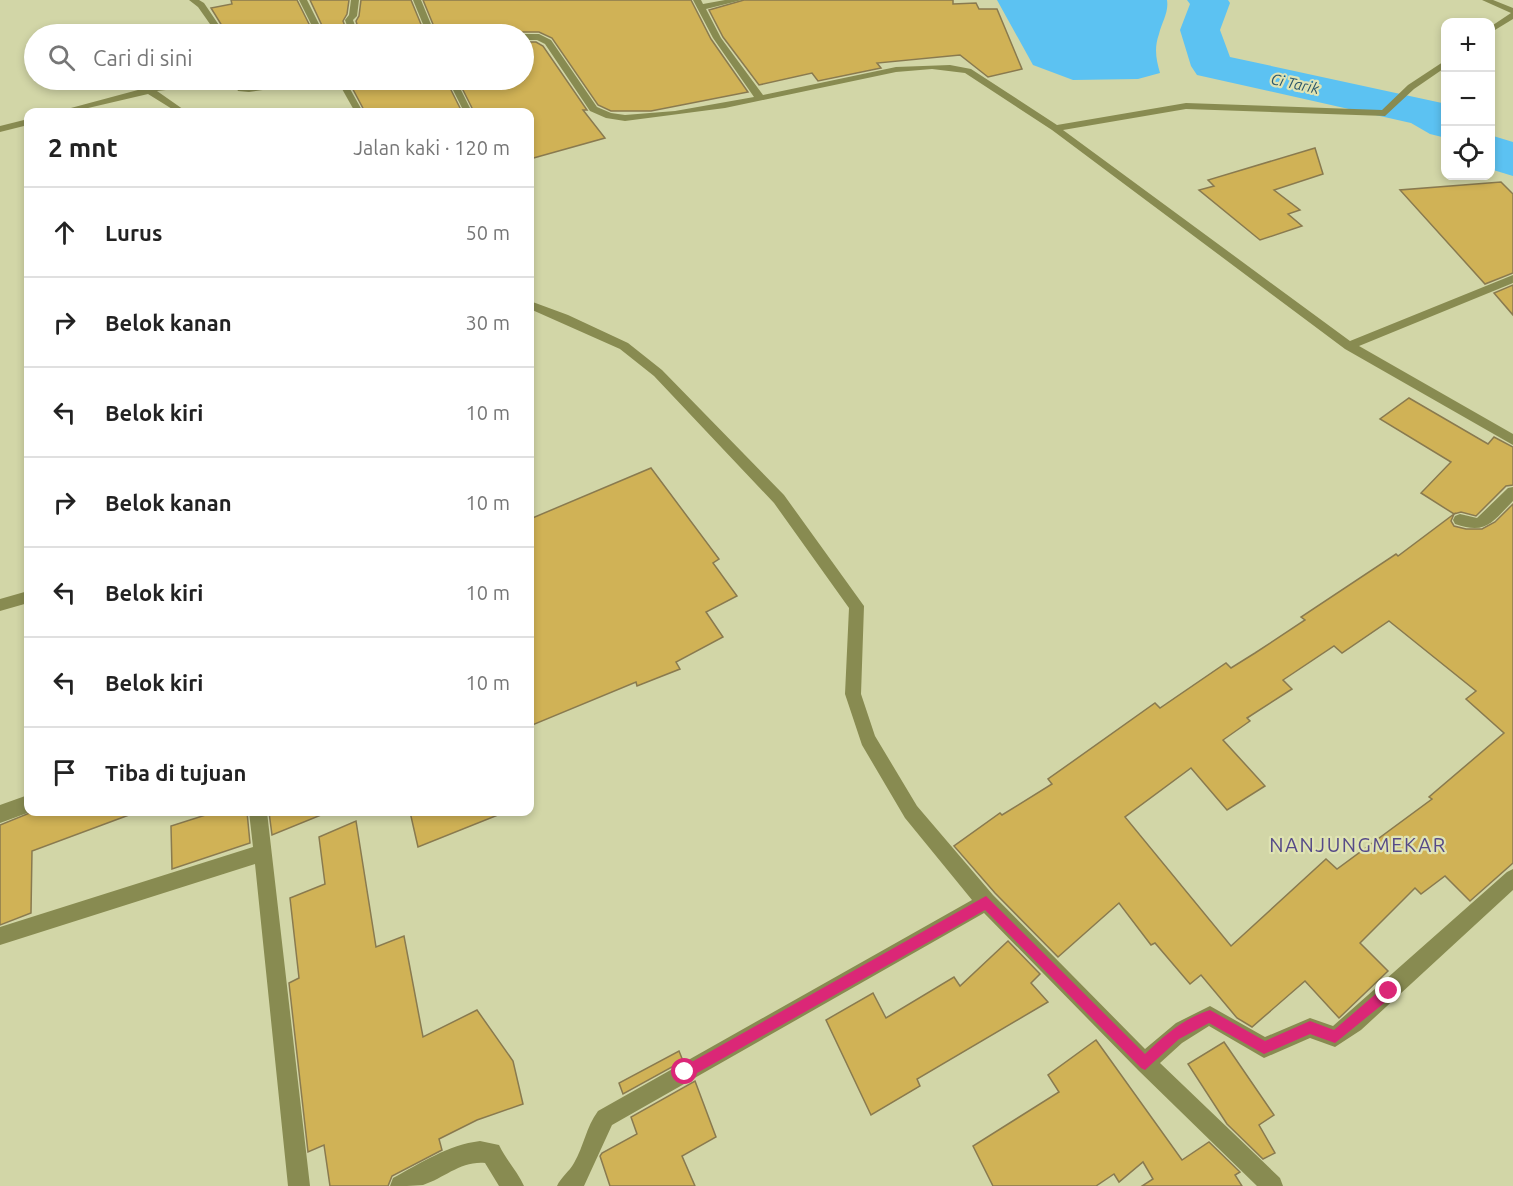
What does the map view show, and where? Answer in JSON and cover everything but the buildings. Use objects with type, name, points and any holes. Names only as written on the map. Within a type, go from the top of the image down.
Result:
[{"type":"street","points":[[193,0],[201,5],[214,24]]},
{"type":"street","points":[[303,0],[315,24]]},
{"type":"street","points":[[351,24],[355,0]]},
{"type":"street","points":[[417,0],[427,24]]},
{"type":"street","points":[[738,0],[699,4],[717,38],[760,98]]},
{"type":"street","points":[[1486,0],[1513,13],[1495,28]]},
{"type":"street","points":[[1501,6],[1513,2]]},
{"type":"street","points":[[534,37],[548,42],[572,73],[593,109],[609,116],[625,118],[760,98],[909,68],[954,67],[968,71],[1055,128],[1349,346],[1513,440]]},
{"type":"street","points":[[1055,128],[1186,106],[1362,115],[1385,112],[1411,87],[1441,66]]},
{"type":"street","points":[[77,108],[149,90],[177,108]]},
{"type":"street","points":[[347,90],[357,108]]},
{"type":"street","points":[[457,90],[466,108]]},
{"type":"street","points":[[0,129],[24,123]]},
{"type":"street","points":[[1349,346],[1513,279]]},
{"type":"street","points":[[534,307],[624,346],[633,353],[658,373],[779,499],[856,606],[853,694],[868,739],[911,812],[986,902],[1145,1063],[1272,1186]]},
{"type":"street","points":[[1460,520],[1481,523],[1513,492]]},
{"type":"street","points":[[0,605],[24,598]]},
{"type":"street","points":[[0,814],[24,805]]},
{"type":"street","points":[[258,816],[299,1186]]},
{"type":"street","points":[[0,936],[261,853]]},
{"type":"street","points":[[1145,1063],[1175,1034],[1196,1021],[1210,1016],[1264,1047],[1310,1028],[1335,1037],[1354,1023],[1513,878]]},
{"type":"street","points":[[568,1186],[586,1164],[597,1126],[605,1118],[986,902]]},
{"type":"street","points":[[401,1186],[468,1152],[481,1150],[491,1153],[500,1171],[513,1186]]},
{"type":"water","points":[[997,0],[1167,0],[1166,13],[1156,44],[1160,73],[1138,79],[1073,80],[1033,65]]},
{"type":"waterway","name":"Ci Tarik","points":[[1207,0],[1210,3],[1200,30],[1212,66],[1426,113],[1441,121]]},
{"type":"waterway","name":"Ci Tarik","points":[[1495,152],[1513,162]]},
{"type":"district","name":"NANJUNGMEKAR","points":[[1358,845]]},
{"type":"route","points":[[685,1072],[986,902],[1145,1063],[1175,1034],[1196,1021],[1210,1016],[1264,1047],[1310,1028],[1335,1037],[1389,991]]}]
